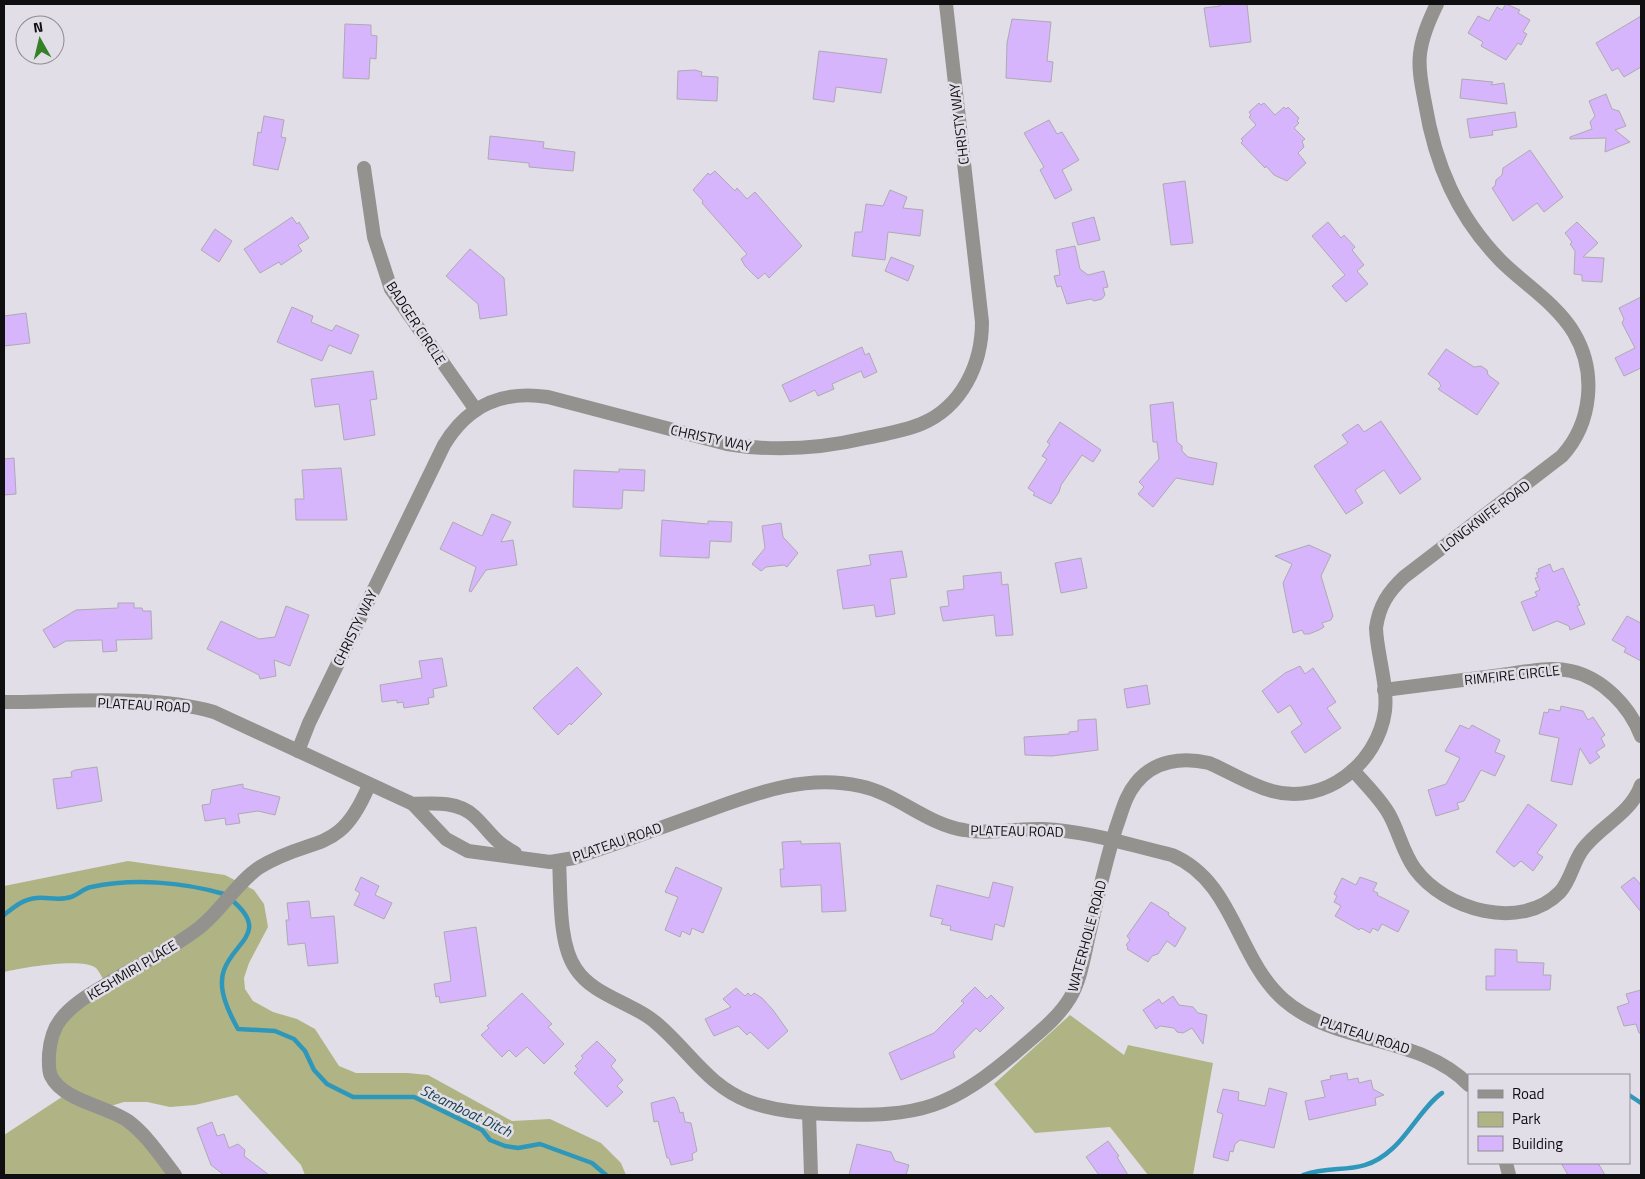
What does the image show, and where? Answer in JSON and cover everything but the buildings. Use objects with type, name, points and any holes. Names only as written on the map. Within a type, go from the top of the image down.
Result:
[{"type":"street","name":"CHRISTY WAY","points":[[298,751],[444,445],[461,420],[476,410],[502,398],[532,394],[727,444],[748,448],[797,450],[843,443],[907,428],[926,421],[949,406],[968,381],[974,367],[982,336],[982,322],[946,4]]},
{"type":"street","name":"LONGKNIFE ROAD","points":[[1112,841],[1130,790],[1148,772],[1172,761],[1186,759],[1209,763],[1256,785],[1299,794],[1325,788],[1353,770],[1374,747],[1385,709],[1376,628],[1378,616],[1387,595],[1404,577],[1562,456],[1577,438],[1583,424],[1588,394],[1586,364],[1574,332],[1486,244],[1457,204],[1440,168],[1428,121],[1420,56],[1425,31],[1437,4]]},
{"type":"street","name":"BADGER CIRCLE","points":[[364,168],[374,237],[391,288],[476,410]]},
{"type":"street","name":"RIMFIRE CIRCLE","points":[[1384,690],[1544,670],[1571,671],[1584,675],[1608,690],[1630,715],[1641,736]]},
{"type":"street","name":"PLATEAU ROAD","points":[[4,702],[145,702],[191,706],[214,712],[413,804],[446,838],[468,851],[519,856],[536,860],[559,861],[599,850],[770,789],[804,783],[845,783],[878,791],[946,826],[961,830],[991,832],[1040,829],[1087,835],[1172,855],[1187,861],[1213,885],[1230,911],[1259,972],[1284,1000],[1300,1012],[1334,1028],[1433,1058],[1448,1067],[1468,1084]]},
{"type":"street","points":[[1353,770],[1388,813],[1408,859],[1421,877],[1430,885],[1460,903],[1498,913],[1530,910],[1541,906],[1561,891],[1583,849],[1633,802],[1641,785]]},
{"type":"street","name":"KESHMIRI PLACE","points":[[175,1175],[148,1141],[128,1121],[68,1093],[57,1085],[50,1075],[49,1063],[53,1034],[60,1019],[76,1003],[193,932],[216,915],[237,888],[260,868],[335,835],[354,816],[369,785]]},
{"type":"street","name":"PLATEAU ROAD","points":[[413,804],[442,804],[465,810],[474,817],[494,840],[519,856]]},
{"type":"street","name":"WATERHOLE ROAD","points":[[559,861],[566,944],[570,958],[586,981],[652,1020],[698,1068],[725,1090],[738,1098],[768,1108],[809,1113],[886,1115],[922,1110],[944,1102],[981,1080],[1047,1025],[1070,998],[1076,984],[1112,841]]},
{"type":"street","points":[[809,1113],[811,1175]]},
{"type":"green space","points":[[128,861],[225,875],[254,890],[264,904],[268,927],[249,963],[244,978],[245,989],[253,1001],[273,1012],[297,1019],[315,1029],[339,1066],[356,1073],[428,1075],[512,1121],[550,1119],[601,1143],[621,1163],[626,1175],[305,1175],[301,1165],[237,1095],[195,1105],[170,1107],[147,1102],[124,1102],[104,1108],[115,1114],[175,1175],[4,1175],[4,1135],[68,1093],[57,1085],[53,1034],[106,984],[96,968],[78,963],[51,964],[4,972],[4,886]]},
{"type":"green space","points":[[1070,1015],[1124,1055],[1128,1045],[1213,1063],[1193,1175],[1148,1175],[1110,1127],[1035,1133],[994,1084]]},
{"type":"waterway","name":"Steamboat Ditch","points":[[4,915],[27,900],[67,898],[88,888],[107,884],[141,882],[175,884],[224,894]]},
{"type":"waterway","name":"Steamboat Ditch","points":[[234,902],[249,922],[249,930],[224,970],[222,985],[225,1001],[238,1029],[275,1031],[294,1039],[305,1051],[314,1070],[327,1084],[353,1097],[414,1097],[482,1130],[490,1140],[505,1146],[518,1148],[540,1144],[592,1163],[606,1175]]},
{"type":"waterway","points":[[1303,1175],[1327,1170],[1359,1167],[1381,1157],[1399,1142],[1429,1104],[1442,1093]]},
{"type":"waterway","points":[[1630,1096],[1641,1103]]}]
